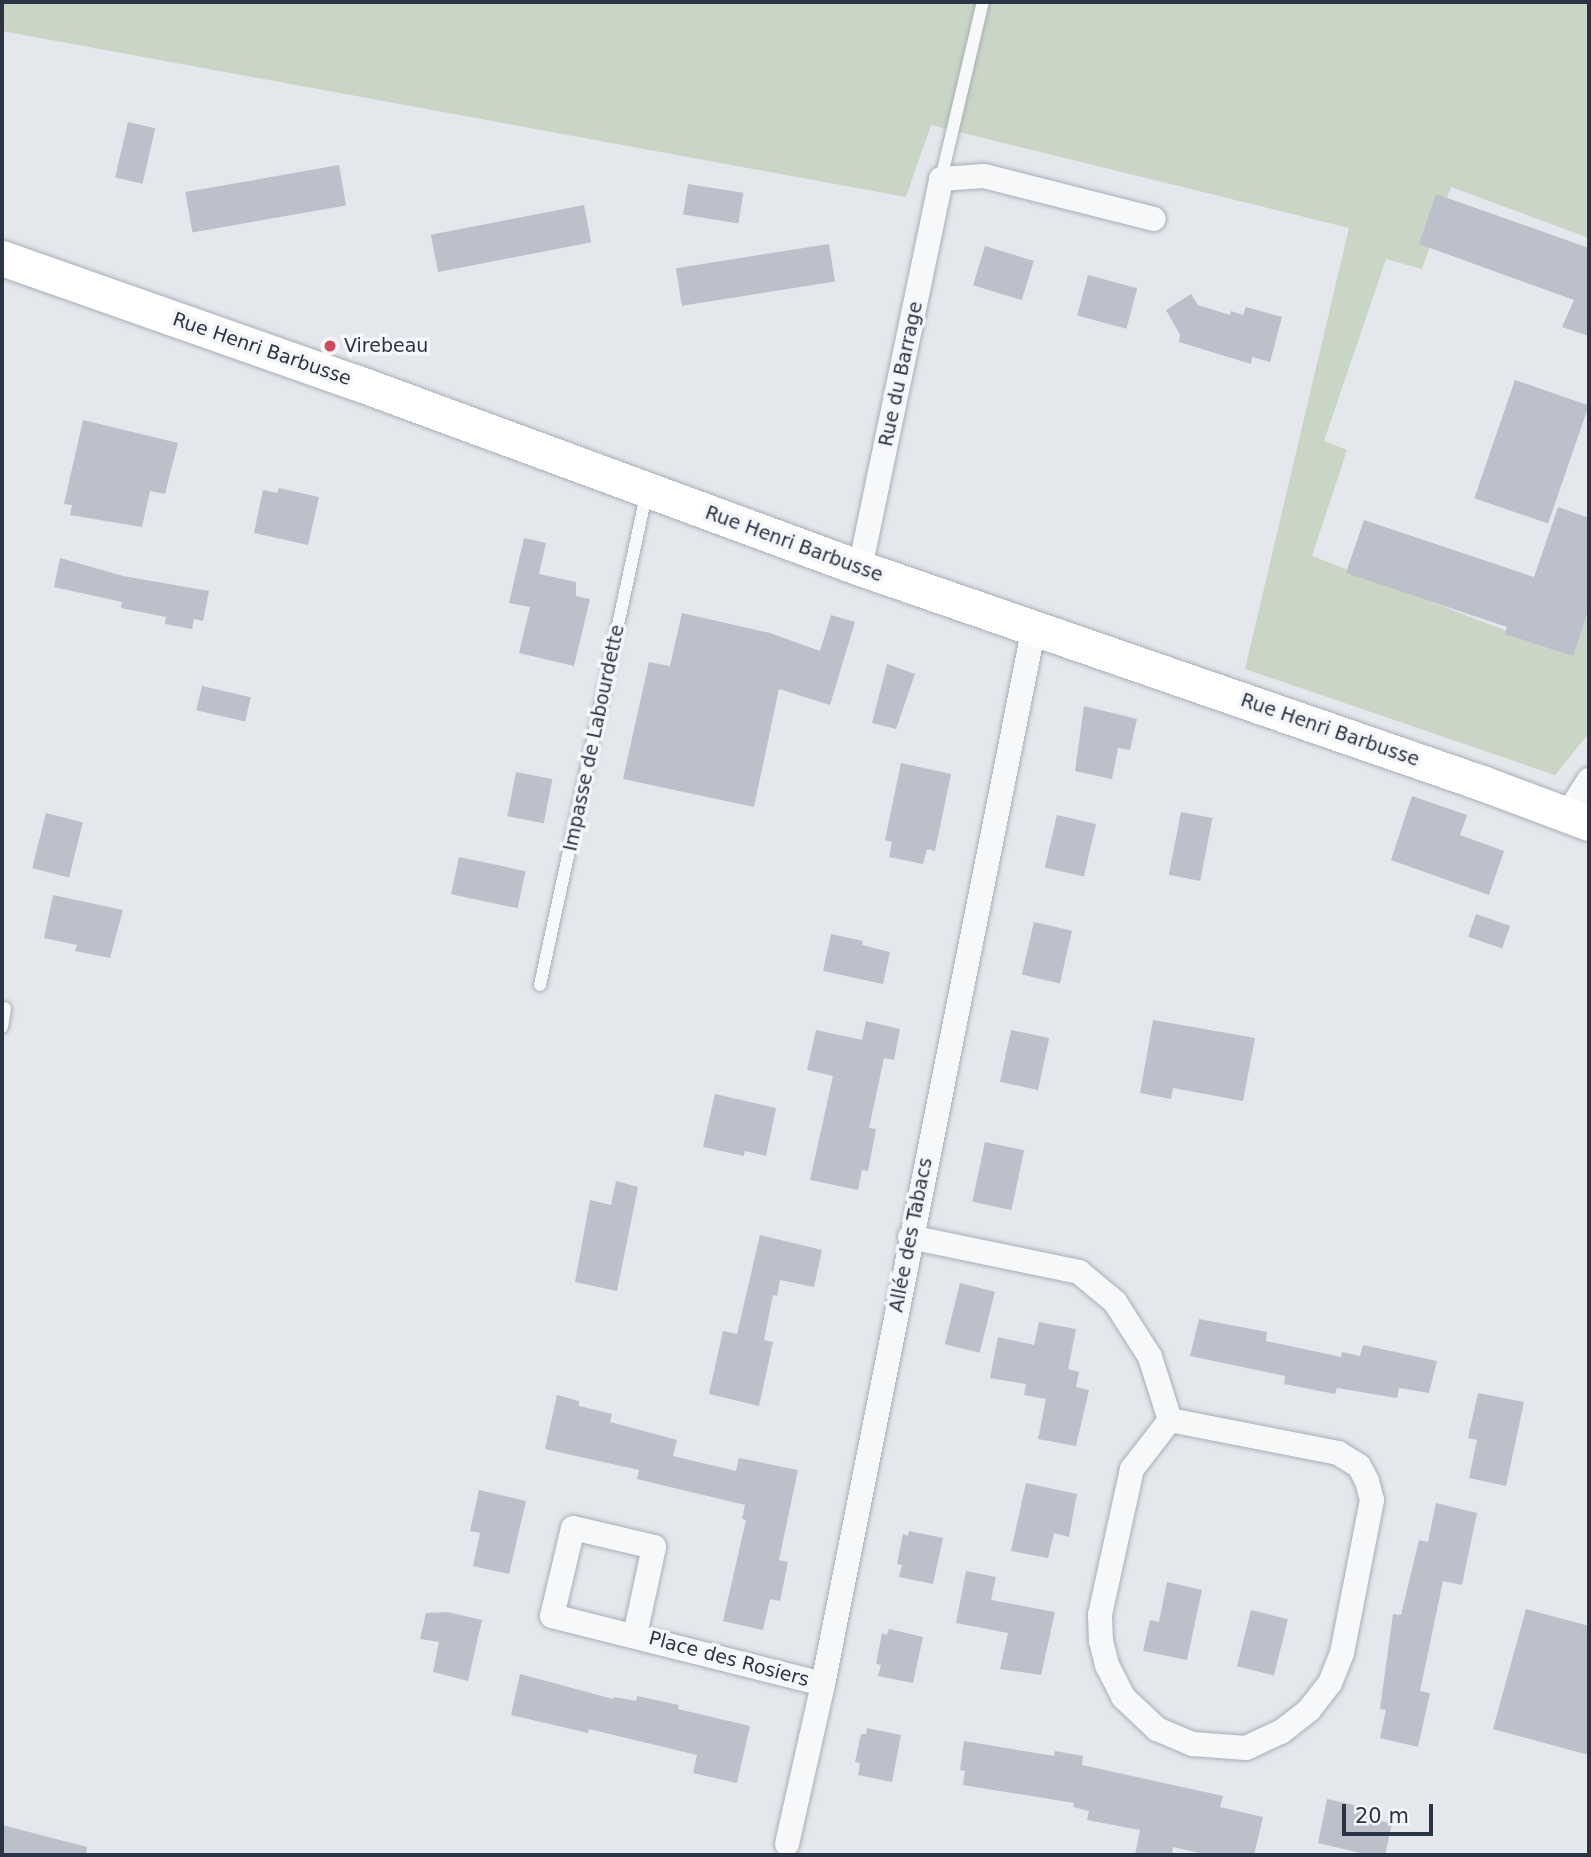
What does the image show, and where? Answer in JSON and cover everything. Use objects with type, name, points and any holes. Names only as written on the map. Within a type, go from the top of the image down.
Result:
[{"type":"main road","name":"Rue Henri Barbusse","points":[[2,258],[355,382],[860,568],[1034,626],[1578,819]]},
{"type":"street","points":[[942,179],[984,176],[1154,219]]},
{"type":"street","name":"Rue du Barrage","points":[[860,568],[942,179]]},
{"type":"street","name":"Allée des Tabacs","points":[[786,1849],[823,1684],[910,1237],[1034,626]]},
{"type":"street","points":[[1578,819],[1589,780]]},
{"type":"street","points":[[910,1237],[1079,1272],[1115,1302],[1150,1357],[1170,1420]]},
{"type":"street","points":[[1170,1420],[1338,1453],[1359,1466],[1367,1481],[1372,1500],[1342,1653],[1330,1683],[1309,1710],[1290,1725],[1246,1748],[1194,1744],[1157,1729],[1123,1697],[1107,1665],[1101,1641],[1100,1615],[1132,1469],[1170,1420]]},
{"type":"street","name":"Place des Rosiers","points":[[635,1635],[654,1547],[573,1528],[552,1616],[823,1684]]},
{"type":"lane","name":"Rue du Barrage","points":[[942,179],[983,2]]},
{"type":"lane","name":"Impasse de Labourdette","points":[[540,985],[647,491]]},
{"type":"lane","points":[[2,1027],[5,1008]]},
{"type":"green space","points":[[2,2],[1589,2],[1589,238],[1451,187],[1422,269],[1386,259],[1324,441],[1347,450],[1312,556],[1572,656],[1589,611],[1589,733],[1555,775],[1245,669],[1349,228],[931,125],[906,197],[2,31]]},
{"type":"building","points":[[128,122],[155,128],[142,184],[115,178]]},
{"type":"building","points":[[339,165],[346,205],[192,232],[185,192]]},
{"type":"building","points":[[688,184],[743,193],[738,223],[683,215]]},
{"type":"building","points":[[1436,194],[1589,248],[1589,336],[1562,327],[1574,300],[1419,244]]},
{"type":"building","points":[[584,205],[591,242],[438,272],[431,235]]},
{"type":"building","points":[[829,244],[835,282],[682,306],[676,268]]},
{"type":"building","points":[[985,246],[1034,261],[1022,300],[973,285]]},
{"type":"building","points":[[1088,275],[1137,288],[1126,329],[1077,316]]},
{"type":"building","points":[[1191,294],[1198,305],[1230,315],[1231,311],[1243,315],[1246,307],[1282,317],[1270,362],[1252,357],[1251,364],[1179,342],[1180,335],[1166,310]]},
{"type":"building","points":[[1515,380],[1589,405],[1548,524],[1474,498]]},
{"type":"building","points":[[83,420],[178,443],[165,494],[150,491],[142,527],[70,515],[72,505],[64,504]]},
{"type":"building","points":[[279,488],[319,497],[308,545],[254,533],[263,490],[277,493]]},
{"type":"building","points":[[1558,507],[1589,518],[1589,609],[1573,656],[1505,634],[1507,627],[1346,573],[1364,520],[1534,577]]},
{"type":"building","points":[[524,538],[546,543],[539,574],[576,582],[576,596],[590,599],[574,666],[519,653],[530,607],[509,603]]},
{"type":"building","points":[[60,558],[123,576],[209,591],[203,621],[194,619],[192,629],[165,624],[166,617],[121,608],[122,602],[54,587]]},
{"type":"building","points":[[682,613],[770,633],[820,651],[831,615],[855,622],[830,705],[779,689],[754,807],[623,779],[649,662],[670,666]]},
{"type":"building","points":[[887,664],[915,674],[896,729],[872,723]]},
{"type":"building","points":[[202,686],[251,697],[245,722],[196,710]]},
{"type":"building","points":[[1084,706],[1137,719],[1130,750],[1118,748],[1112,779],[1075,771]]},
{"type":"building","points":[[901,763],[951,774],[935,851],[927,849],[923,864],[889,857],[892,842],[885,840]]},
{"type":"building","points":[[516,772],[552,779],[544,823],[507,816]]},
{"type":"building","points":[[1412,796],[1467,815],[1460,835],[1504,851],[1489,895],[1391,860]]},
{"type":"building","points":[[1181,812],[1212,818],[1200,881],[1169,875]]},
{"type":"building","points":[[46,813],[83,822],[69,877],[32,868]]},
{"type":"building","points":[[1057,815],[1096,824],[1084,877],[1045,868]]},
{"type":"building","points":[[459,857],[526,871],[518,908],[451,894]]},
{"type":"building","points":[[53,895],[123,910],[110,958],[75,951],[77,945],[44,938]]},
{"type":"building","points":[[1476,914],[1510,926],[1502,948],[1468,937]]},
{"type":"building","points":[[1034,922],[1072,931],[1060,983],[1022,975]]},
{"type":"building","points":[[831,934],[863,941],[862,945],[890,952],[883,984],[823,971]]},
{"type":"building","points":[[1153,1020],[1255,1038],[1243,1101],[1173,1088],[1171,1099],[1140,1093]]},
{"type":"building","points":[[866,1021],[900,1029],[894,1060],[884,1058],[869,1128],[876,1129],[868,1171],[862,1170],[858,1190],[810,1180],[833,1076],[807,1070],[816,1030],[862,1040]]},
{"type":"building","points":[[1011,1030],[1049,1038],[1038,1090],[1000,1082]]},
{"type":"building","points":[[715,1094],[776,1108],[766,1156],[745,1151],[744,1156],[703,1147]]},
{"type":"building","points":[[985,1142],[1024,1150],[1011,1210],[972,1202]]},
{"type":"building","points":[[616,1181],[638,1187],[617,1291],[575,1282],[590,1200],[611,1205]]},
{"type":"building","points":[[760,1235],[822,1250],[814,1287],[780,1280],[777,1296],[773,1295],[764,1340],[773,1342],[759,1406],[709,1394],[723,1331],[737,1334]]},
{"type":"building","points":[[960,1283],[995,1292],[980,1353],[945,1344]]},
{"type":"building","points":[[1199,1319],[1267,1332],[1266,1341],[1341,1357],[1342,1352],[1360,1356],[1363,1345],[1437,1361],[1429,1393],[1399,1388],[1397,1398],[1337,1388],[1335,1394],[1284,1384],[1285,1376],[1190,1356]]},
{"type":"building","points":[[1039,1322],[1076,1329],[1068,1369],[1079,1372],[1076,1387],[1089,1390],[1076,1446],[1038,1439],[1046,1399],[1024,1395],[1026,1384],[990,1378],[998,1337],[1034,1345]]},
{"type":"building","points":[[1478,1393],[1524,1402],[1506,1486],[1469,1478],[1477,1440],[1468,1438]]},
{"type":"building","points":[[557,1395],[579,1401],[579,1406],[612,1414],[610,1422],[677,1440],[673,1456],[736,1471],[739,1458],[798,1470],[779,1560],[788,1562],[780,1601],[770,1599],[763,1630],[723,1621],[746,1520],[742,1519],[745,1505],[637,1479],[639,1470],[545,1449]]},
{"type":"building","points":[[1026,1483],[1077,1494],[1069,1537],[1054,1533],[1048,1558],[1011,1551]]},
{"type":"building","points":[[479,1490],[526,1501],[509,1574],[473,1566],[480,1533],[470,1531]]},
{"type":"building","points":[[1436,1503],[1477,1513],[1462,1585],[1443,1581],[1420,1691],[1430,1693],[1418,1747],[1380,1738],[1386,1710],[1380,1709],[1393,1614],[1401,1615],[1419,1540],[1428,1542]]},
{"type":"building","points":[[909,1531],[943,1538],[933,1584],[899,1577],[902,1565],[897,1564],[903,1534],[908,1536]]},
{"type":"building","points":[[966,1571],[996,1577],[991,1600],[1055,1612],[1041,1675],[1000,1669],[1008,1633],[956,1623]]},
{"type":"building","points":[[1167,1582],[1202,1590],[1187,1660],[1143,1651],[1150,1620],[1159,1622]]},
{"type":"building","points":[[1526,1609],[1589,1626],[1589,1755],[1493,1729]]},
{"type":"building","points":[[1251,1610],[1288,1619],[1274,1675],[1237,1666]]},
{"type":"building","points":[[447,1612],[482,1620],[468,1681],[433,1672],[439,1642],[420,1639],[426,1613]]},
{"type":"building","points":[[889,1629],[923,1637],[913,1683],[878,1676],[881,1665],[876,1664],[882,1633],[887,1635]]},
{"type":"building","points":[[520,1674],[613,1699],[636,1701],[637,1696],[679,1705],[678,1709],[750,1726],[737,1783],[693,1773],[697,1755],[589,1729],[588,1733],[511,1715]]},
{"type":"building","points":[[867,1728],[901,1735],[892,1782],[858,1775],[860,1763],[855,1762],[861,1734],[866,1734]]},
{"type":"building","points":[[964,1741],[1054,1756],[1055,1751],[1083,1756],[1082,1765],[1223,1796],[1220,1807],[1263,1817],[1254,1855],[1208,1855],[1173,1847],[1172,1855],[1135,1855],[1140,1830],[1087,1820],[1089,1811],[1073,1807],[1074,1803],[963,1785],[965,1771],[960,1770]]},
{"type":"building","points":[[1327,1799],[1367,1808],[1365,1816],[1392,1824],[1385,1855],[1369,1855],[1318,1843]]},
{"type":"building","points":[[2,1825],[87,1847],[86,1855],[2,1855]]},
{"type":"place","name":"Virebeau","points":[[330,346]]}]
